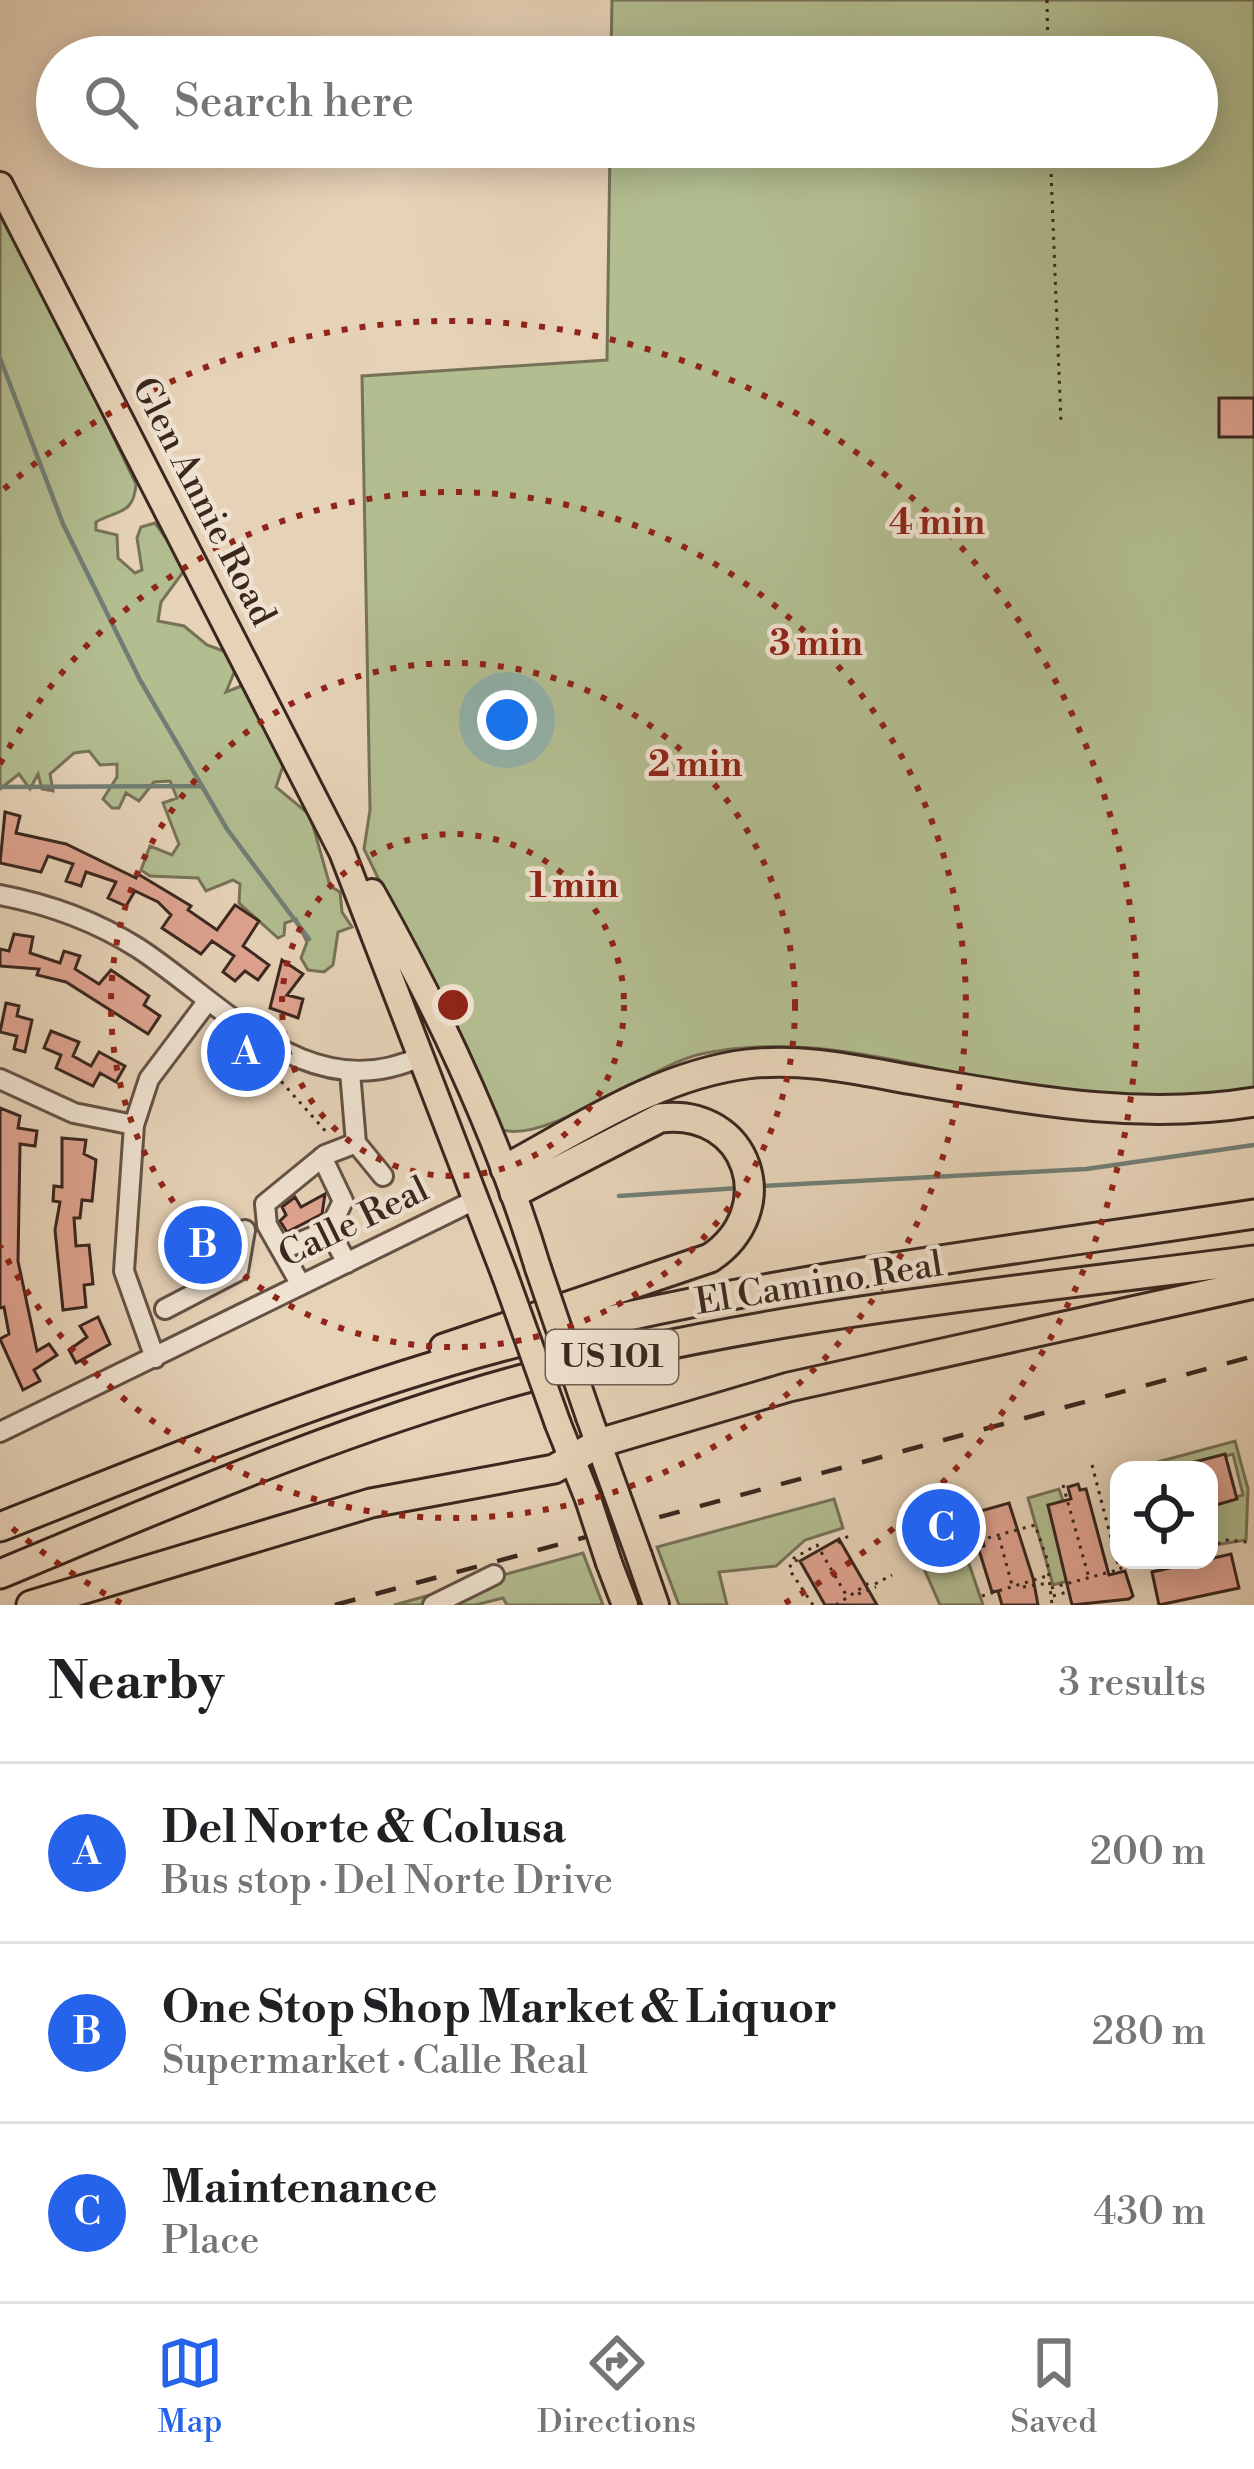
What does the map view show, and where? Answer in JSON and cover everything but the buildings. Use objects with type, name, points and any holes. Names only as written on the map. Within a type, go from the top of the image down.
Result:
[{"type":"highway","points":[[510,1181],[633,1100],[697,1075],[762,1063],[815,1063],[1108,1110],[1178,1112],[1254,1102]]},
{"type":"highway","points":[[255,1427],[499,1325],[710,1258],[730,1244],[747,1205],[746,1168],[740,1152],[712,1122],[685,1115],[660,1118],[510,1181]]},
{"type":"highway","name":"El Camino Real","points":[[0,1527],[255,1427],[445,1363],[665,1308],[1254,1214]]},
{"type":"highway","name":"El Camino Real","points":[[0,1574],[262,1464],[444,1402],[604,1358],[837,1316],[1254,1260]]},
{"type":"highway","points":[[31,1605],[370,1504],[554,1469],[572,1461],[594,1430],[1254,1284]]},
{"type":"main road","name":"Glen Annie Road","points":[[0,185],[342,852],[477,1199],[625,1605]]},
{"type":"main road","name":"Glen Annie Road","points":[[342,852],[367,883],[418,979],[510,1181],[656,1605]]},
{"type":"main road","points":[[477,1199],[510,1181]]},
{"type":"street","points":[[0,896],[55,910],[117,936],[279,1050],[350,1072],[380,1072],[422,1056]]},
{"type":"street","points":[[155,1358],[124,1271],[134,1125],[149,1079],[207,1002]]},
{"type":"street","points":[[350,1072],[356,1143],[382,1176]]},
{"type":"street","points":[[0,1079],[74,1113],[134,1125]]},
{"type":"street","points":[[301,1286],[264,1218],[265,1204],[322,1157],[356,1143]]},
{"type":"street","points":[[322,1157],[344,1206],[329,1230]]},
{"type":"street","name":"Calle Real","points":[[2,1426],[155,1358],[477,1199]]},
{"type":"street","points":[[165,1310],[233,1274],[243,1262],[245,1230]]},
{"type":"street","points":[[281,1250],[314,1232],[329,1230]]},
{"type":"street","points":[[329,1230],[346,1263]]},
{"type":"street","points":[[233,1274],[253,1309]]},
{"type":"street","points":[[433,1605],[494,1575]]},
{"type":"path","points":[[1047,0],[1048,36]]},
{"type":"path","points":[[1051,168],[1061,424]]},
{"type":"path","points":[[210,1027],[272,1071],[329,1135],[337,1135]]},
{"type":"path","points":[[1092,1465],[1110,1534]]},
{"type":"path","points":[[1063,1485],[1089,1578]]},
{"type":"path","points":[[962,1545],[1035,1525],[1051,1582],[1052,1605]]},
{"type":"path","points":[[838,1543],[850,1535]]},
{"type":"path","points":[[998,1535],[1013,1588]]},
{"type":"path","points":[[1227,1540],[1229,1552]]},
{"type":"path","points":[[1218,1544],[1247,1542]]},
{"type":"path","points":[[813,1605],[790,1576],[794,1558],[817,1546],[848,1598]]},
{"type":"path","points":[[794,1558],[798,1566],[803,1563]]},
{"type":"path","points":[[982,1596],[1119,1569]]},
{"type":"path","points":[[836,1605],[892,1575]]},
{"type":"path","points":[[1052,1597],[1067,1592]]},
{"type":"green space","points":[[612,0],[1254,0],[1254,1093],[1110,1102],[847,1052],[749,1047],[679,1061],[542,1126],[500,1129],[364,849],[370,810],[362,376],[607,360],[610,168],[1218,168],[1218,36],[611,36]]},
{"type":"green space","points":[[0,200],[136,484],[128,506],[96,522],[96,530],[117,535],[118,558],[135,573],[142,570],[137,538],[141,527],[155,523],[165,537],[172,537],[186,568],[161,602],[158,621],[184,626],[207,645],[229,653],[236,668],[226,692],[244,685],[285,760],[276,787],[310,815],[330,886],[340,892],[342,912],[352,927],[338,932],[333,965],[324,972],[308,970],[301,958],[307,942],[296,919],[285,923],[284,935],[278,938],[239,903],[240,884],[233,880],[206,891],[198,878],[150,876],[141,870],[150,846],[172,855],[179,844],[163,803],[177,798],[170,781],[154,782],[139,801],[126,793],[119,808],[112,808],[103,799],[117,777],[117,764],[100,765],[89,751],[74,753],[50,774],[53,791],[42,789],[38,774],[30,789],[19,774],[0,789]]},
{"type":"green space","points":[[1235,1441],[1248,1489],[1246,1540],[1218,1545],[1218,1502],[1243,1495],[1233,1454],[1207,1461],[1161,1461]]},
{"type":"green space","points":[[1059,1489],[1063,1501],[1048,1506],[1068,1581],[1053,1585],[1028,1498]]},
{"type":"green space","points":[[834,1499],[843,1528],[805,1540],[776,1566],[719,1572],[727,1605],[679,1605],[657,1547]]},
{"type":"green space","points":[[953,1517],[983,1605],[940,1605],[907,1530]]},
{"type":"green space","points":[[583,1553],[603,1605],[507,1605],[503,1598],[475,1605],[394,1605]]},
{"type":"waterway","points":[[0,358],[63,524],[140,680],[227,829],[309,939]]},
{"type":"waterway","points":[[0,787],[202,786]]},
{"type":"waterway","points":[[762,1186],[1086,1169],[1254,1145]]},
{"type":"waterway","points":[[619,1196],[739,1188]]},
{"type":"railway","points":[[335,1605],[1254,1356]]},
{"type":"place","name":"Del Norte & Colusa","points":[[246,1052]]},
{"type":"place","name":"One Stop Shop Market & Liquor","points":[[203,1245]]},
{"type":"place","name":"Maintenance","points":[[941,1528]]}]
